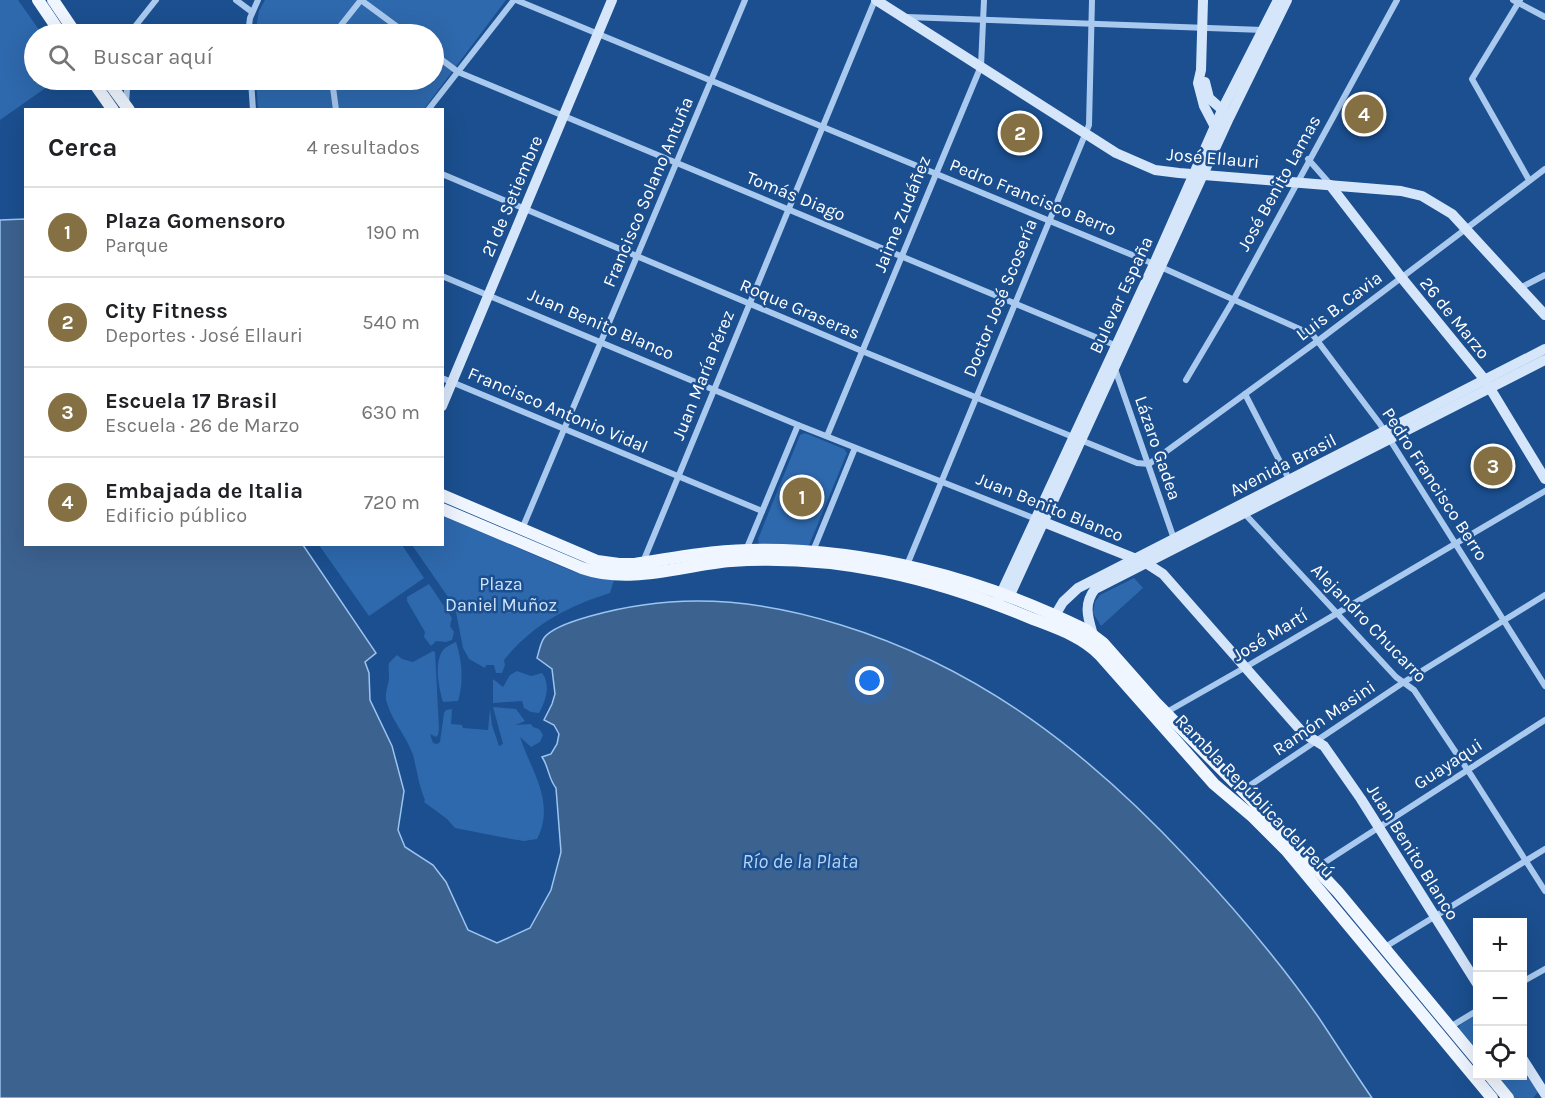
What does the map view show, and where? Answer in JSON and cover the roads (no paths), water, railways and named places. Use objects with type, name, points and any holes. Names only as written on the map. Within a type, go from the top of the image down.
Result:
[{"type":"main road","points":[[38,0],[54,24]]},
{"type":"main road","points":[[53,0],[69,24]]},
{"type":"main road","points":[[99,90],[112,108]]},
{"type":"main road","points":[[114,90],[127,107]]},
{"type":"main road","points":[[444,496],[522,529]]},
{"type":"main road","points":[[444,509],[458,510],[512,532],[522,529]]},
{"type":"main road","name":"Rambla República del Perú","points":[[444,510],[582,568],[603,573],[632,575],[751,560],[823,563],[856,566],[914,577],[964,591],[1002,598]]},
{"type":"main road","name":"Rambla República del Perú","points":[[522,529],[597,561],[619,564],[746,550],[813,551],[858,556],[967,582],[1052,621],[1093,635],[1103,643],[1165,713],[1242,790],[1312,872],[1330,901],[1473,1075]]},
{"type":"main road","name":"Rambla República del Perú","points":[[1052,621],[1095,649],[1214,784],[1312,872],[1385,947],[1473,1055]]},
{"type":"main road","points":[[1199,767],[1210,771],[1232,790],[1242,790]]},
{"type":"main road","points":[[1330,901],[1344,910],[1379,949],[1385,947]]},
{"type":"main road","name":"Rambla República del Perú","points":[[1477,1080],[1492,1098]]},
{"type":"main road","points":[[1478,1080],[1499,1098]]},
{"type":"main road","points":[[1493,1080],[1508,1098]]},
{"type":"street","points":[[137,24],[156,0]]},
{"type":"street","points":[[236,0],[252,12]]},
{"type":"street","points":[[250,24],[252,12],[258,0]]},
{"type":"street","points":[[342,24],[361,0],[393,24]]},
{"type":"street","points":[[444,90],[515,0]]},
{"type":"street","name":"Pedro Francisco Berro","points":[[515,0],[1158,265],[1313,335],[1387,435],[1545,686]]},
{"type":"street","name":"21 de Setiembre","points":[[444,396],[447,380],[489,295],[612,0]]},
{"type":"street","name":"Francisco Solano Antuña","points":[[522,529],[745,0]]},
{"type":"street","name":"José Ellauri","points":[[876,0],[1116,153],[1155,170],[1401,191],[1422,196],[1452,214],[1545,315]]},
{"type":"street","name":"Juan María Pérez","points":[[643,562],[876,0]]},
{"type":"street","name":"Jaime Zudáñez","points":[[827,436],[981,66],[984,0]]},
{"type":"street","name":"Doctor José Scosería","points":[[906,566],[1089,124],[1092,0]]},
{"type":"street","points":[[1203,0],[1201,70],[1198,83],[1200,96],[1215,127]]},
{"type":"street","name":"Bulevar España","points":[[1267,32],[1278,0]]},
{"type":"street","name":"Bulevar España","points":[[1002,598],[1078,439],[1226,113],[1267,32],[1287,0]]},
{"type":"street","name":"José Benito Lamas","points":[[1186,380],[1234,298],[1397,0]]},
{"type":"street","points":[[1529,180],[1473,79],[1517,1],[1545,17]]},
{"type":"street","points":[[903,17],[1203,27],[1267,32]]},
{"type":"street","name":"Tomás Diago","points":[[444,62],[458,72],[1120,347]]},
{"type":"street","points":[[1201,70],[1209,98],[1226,113]]},
{"type":"street","points":[[127,90],[127,107]]},
{"type":"street","points":[[252,90],[253,108]]},
{"type":"street","points":[[333,90],[336,108]]},
{"type":"street","points":[[430,108],[444,90]]},
{"type":"street","name":"Bulevar España","points":[[1198,174],[1215,127],[1226,113]]},
{"type":"street","points":[[1308,159],[1330,185]]},
{"type":"street","name":"Luis B. Cavia","points":[[1149,464],[1545,169]]},
{"type":"street","name":"Roque Graseras","points":[[444,175],[862,351],[1137,463],[1149,464]]},
{"type":"street","name":"26 de Marzo","points":[[1330,185],[1487,384],[1545,479]]},
{"type":"street","points":[[1520,288],[1545,274]]},
{"type":"street","name":"Juan Benito Blanco","points":[[444,277],[798,425],[1134,558],[1163,574],[1244,669],[1303,733],[1324,746],[1380,826],[1473,977]]},
{"type":"street","name":"Bulevar España","points":[[1078,439],[1114,368],[1120,347]]},
{"type":"street","name":"Avenida Brasil","points":[[1093,635],[1087,610],[1088,600],[1092,592],[1101,586],[1241,510],[1487,384],[1545,349]]},
{"type":"street","name":"Avenida Brasil","points":[[1487,384],[1545,360]]},
{"type":"street","name":"Lázaro Gadea","points":[[1114,368],[1174,539]]},
{"type":"street","name":"Francisco Antonio Vidal","points":[[447,380],[762,511]]},
{"type":"street","points":[[1245,394],[1292,484]]},
{"type":"street","points":[[746,550],[798,425]]},
{"type":"street","points":[[813,551],[855,448]]},
{"type":"street","name":"José Martí","points":[[1165,713],[1244,669],[1545,491]]},
{"type":"street","name":"Avenida Brasil","points":[[1052,621],[1063,602],[1078,588],[1134,558],[1241,510]]},
{"type":"street","name":"Alejandro Chucarro","points":[[1241,510],[1396,677],[1414,690],[1468,769],[1545,891]]},
{"type":"street","name":"Ramón Masini","points":[[1242,790],[1404,682],[1545,595]]},
{"type":"street","name":"Guayaqui","points":[[1312,872],[1545,720]]},
{"type":"street","points":[[1385,947],[1545,849]]},
{"type":"street","points":[[1527,979],[1545,969]]},
{"type":"street","points":[[1449,1028],[1473,1013]]},
{"type":"street","points":[[1527,1067],[1544,1096]]},
{"type":"water","name":"Río de la Plata","points":[[24,219],[24,546],[304,546],[376,653],[365,662],[369,673],[370,700],[392,746],[404,791],[398,830],[405,847],[433,865],[446,882],[468,930],[497,943],[530,928],[551,890],[561,852],[556,788],[542,757],[551,754],[557,744],[559,734],[554,725],[544,720],[555,694],[552,669],[537,658],[544,638],[561,626],[575,621],[605,612],[643,605],[693,601],[768,607],[841,625],[892,643],[940,665],[1030,718],[1072,750],[1150,820],[1240,917],[1304,997],[1372,1098],[0,1098],[0,220]]},
{"type":"place","name":"Embajada de Italia","points":[[1364,114]]},
{"type":"place","name":"City Fitness","points":[[1020,133]]},
{"type":"place","name":"Escuela 17 Brasil","points":[[1493,466]]},
{"type":"place","name":"Plaza Gomensoro","points":[[802,497]]},
{"type":"park label","name":"Plaza Daniel Muñoz","points":[[501,594]]}]
